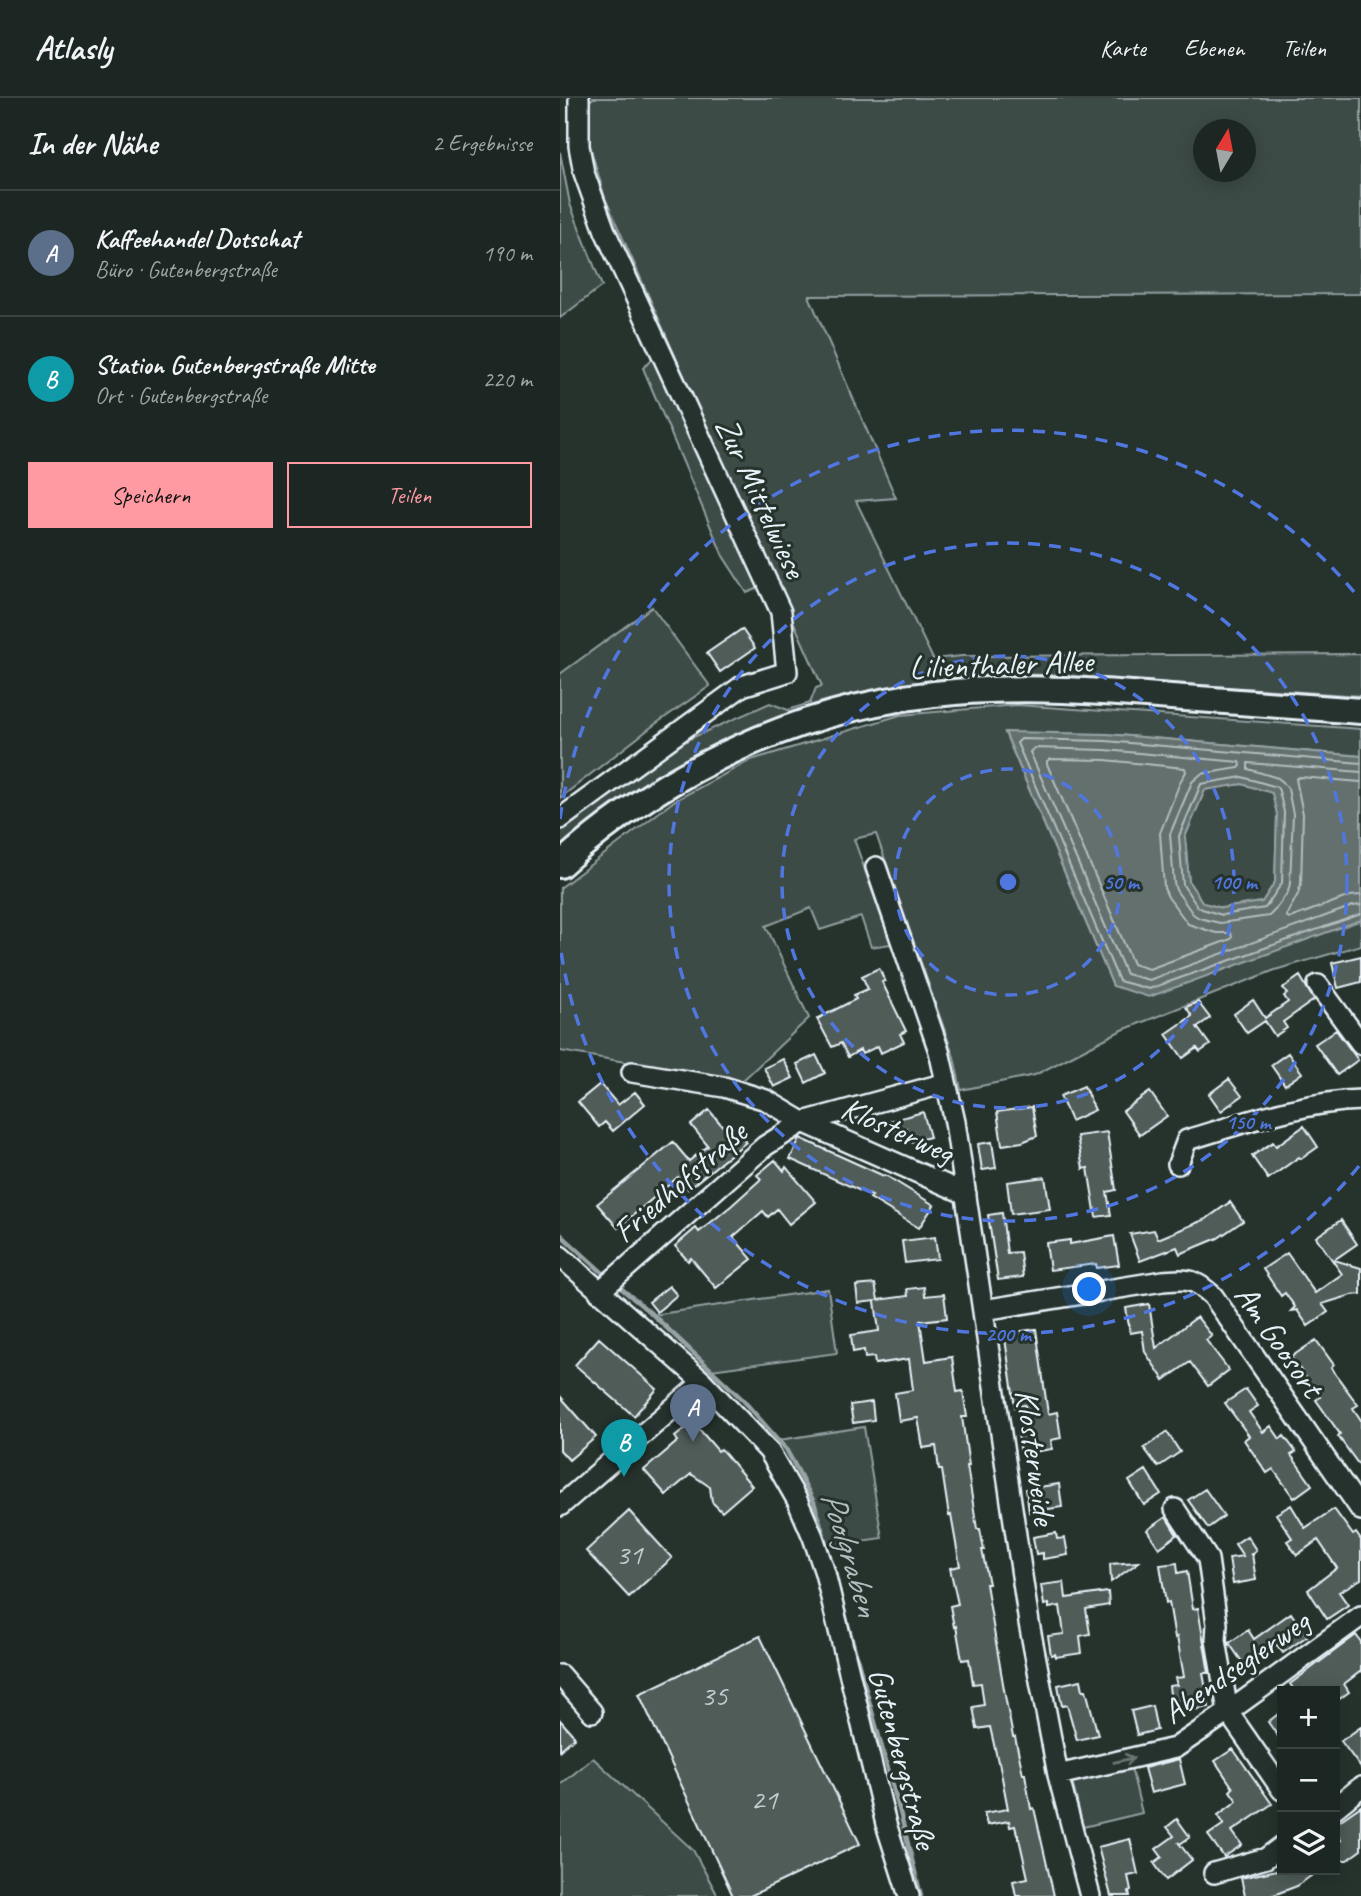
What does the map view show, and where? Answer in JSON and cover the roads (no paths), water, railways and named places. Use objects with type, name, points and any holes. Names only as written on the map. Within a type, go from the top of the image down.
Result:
[{"type":"main road","name":"Lilienthaler Allee","points":[[560,865],[617,818],[695,770],[747,744],[788,728],[872,704],[952,692],[1027,689],[1361,710]]},
{"type":"street","name":"Zur Mittelwiese","points":[[560,819],[742,687],[787,672],[781,612],[605,231],[584,173],[579,146],[579,98]]},
{"type":"street","name":"Klosterweide","points":[[876,867],[939,1051],[955,1122],[1029,1623],[1058,1775],[1090,1896]]},
{"type":"street","points":[[1318,985],[1361,1044]]},
{"type":"street","name":"Friedhofstraße","points":[[632,1072],[723,1087],[765,1100],[803,1122]]},
{"type":"street","name":"Friedhofstraße","points":[[599,1292],[765,1146],[803,1122],[946,1083]]},
{"type":"street","points":[[1178,1164],[1187,1140],[1300,1107],[1361,1100]]},
{"type":"street","name":"Klosterweg","points":[[803,1122],[966,1194]]},
{"type":"street","name":"Gutenbergstraße","points":[[560,1256],[704,1382],[769,1451],[797,1500],[825,1573],[886,1824],[909,1896]]},
{"type":"street","name":"Am Goosort","points":[[983,1310],[1183,1279],[1199,1283],[1213,1297],[1361,1510]]},
{"type":"street","points":[[560,1506],[704,1382]]},
{"type":"street","points":[[1175,1509],[1208,1559],[1217,1624],[1216,1640],[1228,1712],[1277,1783]]},
{"type":"street","name":"Abendseglerweg","points":[[1058,1775],[1175,1748],[1361,1616]]},
{"type":"street","points":[[560,1675],[592,1712]]},
{"type":"street","points":[[1340,1804],[1361,1787]]},
{"type":"street","points":[[1214,1873],[1266,1858],[1277,1850]]},
{"type":"water","points":[[1005,732],[1106,734],[1361,756],[1361,920],[1149,997],[1113,986]],"holes":[[[1242,784],[1272,793],[1277,814],[1275,882],[1262,902],[1222,908],[1203,903],[1189,882],[1185,837],[1205,790]]]},
{"type":"waterway","name":"Poolgraben","points":[[560,1234],[604,1274]]},
{"type":"waterway","name":"Poolgraben","points":[[622,1289],[743,1400],[786,1449],[814,1502],[830,1557]]},
{"type":"waterway","name":"Poolgraben","points":[[840,1596],[921,1896]]},
{"type":"place","name":"Kaffeehandel Dotschat","points":[[693,1442]]},
{"type":"place","name":"Station Gutenbergstraße Mitte","points":[[624,1477]]}]
